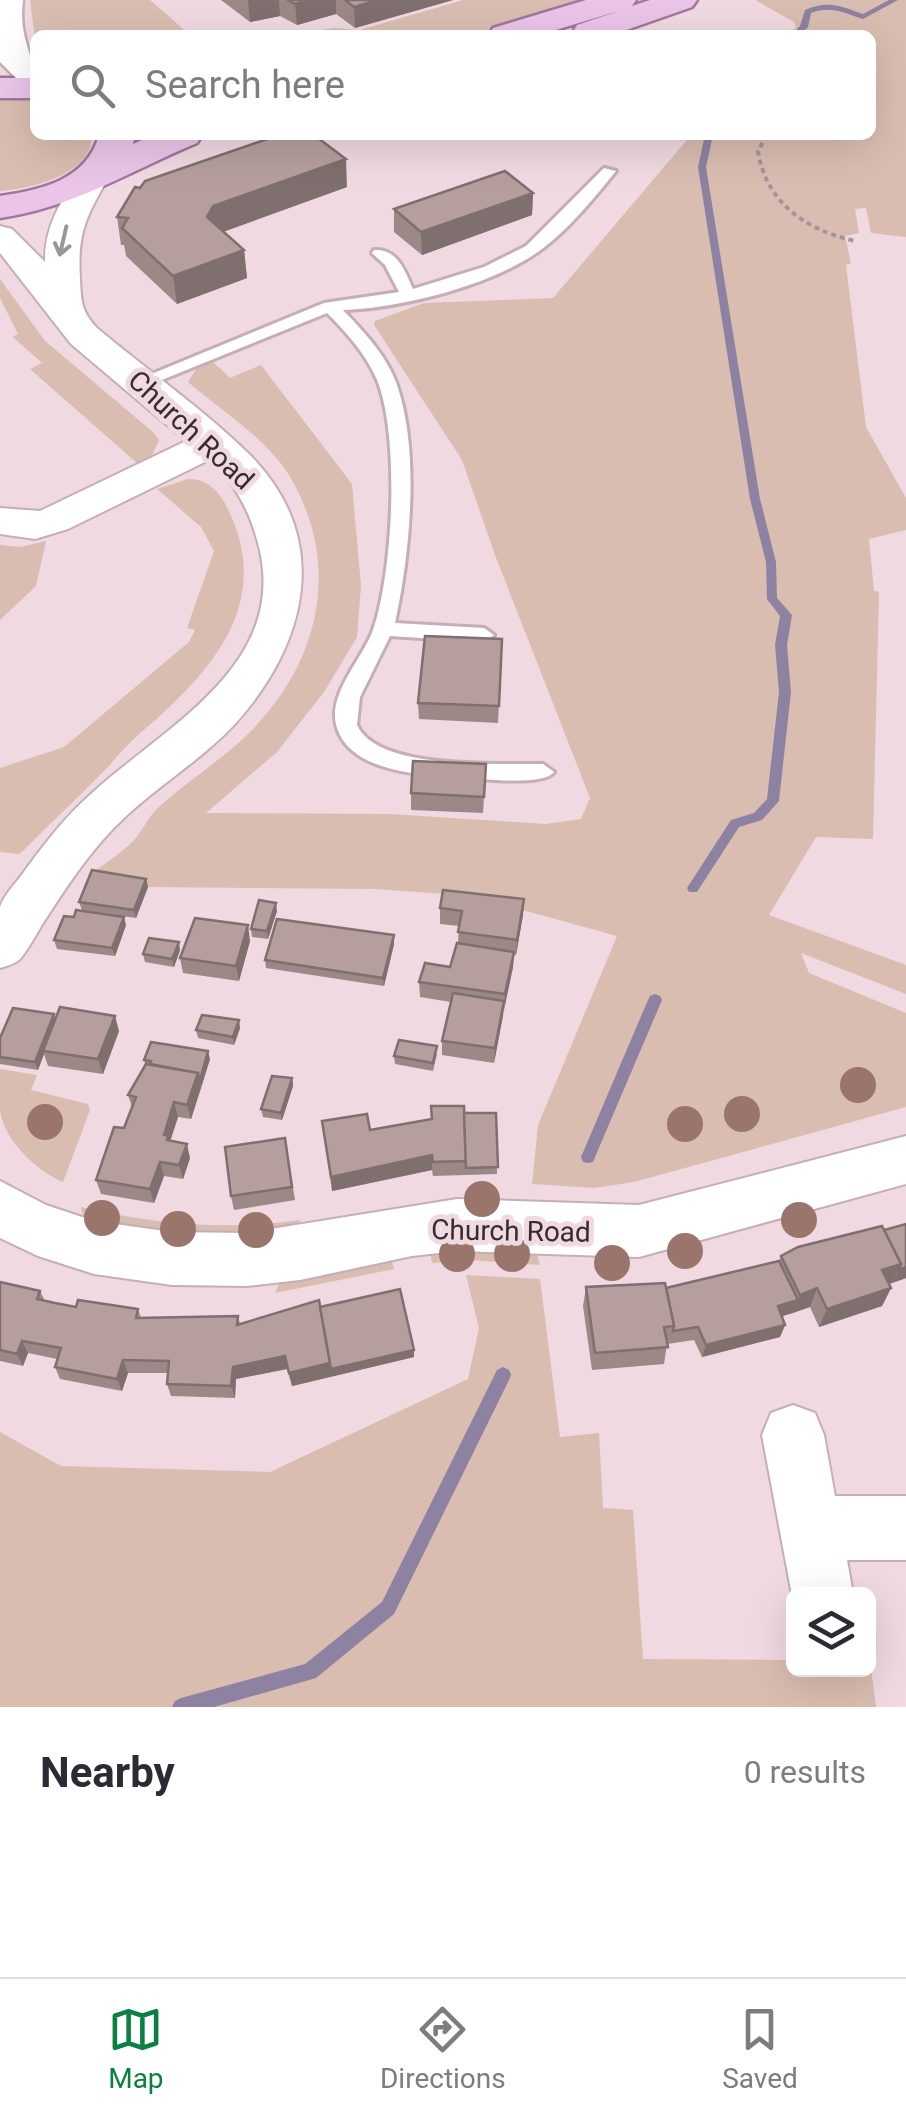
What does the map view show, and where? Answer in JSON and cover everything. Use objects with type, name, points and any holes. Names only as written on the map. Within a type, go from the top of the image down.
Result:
[{"type":"main road","points":[[521,30],[620,0]]},
{"type":"main road","points":[[593,30],[680,0]]},
{"type":"main road","points":[[0,88],[30,88]]},
{"type":"main road","points":[[96,173],[114,154],[117,140]]},
{"type":"main road","points":[[0,207],[44,199],[172,140]]},
{"type":"street","points":[[7,0],[3,34],[6,47],[30,74]]},
{"type":"street","points":[[64,314],[61,242],[69,217],[96,173]]},
{"type":"street","name":"Church Road","points":[[0,236],[30,262],[64,314],[213,442],[256,486],[277,526],[284,570],[283,593],[268,644],[236,695],[19,886],[0,948]]},
{"type":"street","points":[[0,521],[35,526],[54,520],[213,442]]},
{"type":"street","name":"Church Road","points":[[0,1206],[36,1230],[115,1252],[225,1259],[278,1257],[460,1224],[606,1233],[640,1231],[906,1160]]},
{"type":"street","points":[[793,1435],[820,1587]]},
{"type":"street","points":[[810,1528],[906,1528]]},
{"type":"lane","points":[[141,382],[330,306],[356,306],[494,270],[534,248],[609,171]]},
{"type":"lane","points":[[380,253],[392,262],[406,293]]},
{"type":"lane","points":[[330,306],[358,336],[378,366],[394,407],[398,481],[395,565],[384,628],[345,706],[348,735],[359,746],[386,759],[543,772]]},
{"type":"lane","points":[[384,628],[484,634]]},
{"type":"path","points":[[765,140],[758,150],[760,170],[772,194],[791,212],[855,242]]},
{"type":"shaded area","points":[[30,0],[150,0],[184,30],[34,30]]},
{"type":"shaded area","points":[[463,0],[591,0],[488,30],[360,30]]},
{"type":"shaded area","points":[[755,0],[906,0],[906,237],[871,233],[866,208],[855,209],[859,233],[845,236],[851,263],[846,265],[866,427],[906,498],[906,530],[869,539],[874,591],[879,592],[873,839],[816,837],[769,915],[906,965],[906,994],[801,953],[809,973],[906,1013],[906,1107],[634,1182],[594,1188],[532,1184],[538,1125],[617,936],[472,896],[376,889],[148,887],[92,874],[134,840],[161,805],[240,742],[274,704],[308,643],[316,610],[319,576],[315,542],[289,475],[255,437],[188,382],[196,369],[212,361],[230,378],[261,365],[352,484],[361,586],[357,637],[324,692],[277,752],[206,813],[391,814],[546,824],[581,819],[590,798],[462,460],[375,321],[424,303],[553,298],[687,140],[876,140],[876,30],[793,30],[794,22]]},
{"type":"shaded area","points":[[0,99],[30,100],[30,140],[91,140],[82,160],[58,177],[0,191]]},
{"type":"shaded area","points":[[0,279],[45,341],[153,432],[159,440],[152,455],[137,463],[30,369],[42,363],[13,337],[18,334],[0,298]]},
{"type":"shaded area","points":[[188,479],[212,487],[222,499],[243,556],[243,588],[236,617],[223,644],[184,693],[24,850],[19,854],[0,852],[0,768],[64,747],[189,642],[195,630],[187,628],[214,551],[201,527],[157,489]]},
{"type":"shaded area","points":[[46,541],[36,586],[0,620],[0,545],[20,547]]},
{"type":"shaded area","points":[[0,1069],[37,1075],[31,1090],[88,1104],[90,1110],[63,1182],[33,1163],[8,1133],[0,1110]]},
{"type":"shaded area","points":[[81,1207],[190,1224],[300,1220],[296,1232],[211,1238],[84,1221]]},
{"type":"shaded area","points":[[468,1248],[537,1254],[540,1265],[469,1260],[432,1263],[430,1251]]},
{"type":"shaded area","points":[[391,1258],[394,1269],[275,1293],[281,1279]]},
{"type":"shaded area","points":[[466,1275],[540,1279],[560,1437],[599,1433],[603,1508],[633,1510],[643,1659],[786,1660],[786,1677],[872,1677],[876,1707],[0,1707],[0,1432],[61,1466],[270,1472],[468,1379],[479,1328]]},
{"type":"building","points":[[345,0],[378,0],[354,7]]},
{"type":"building","points":[[264,140],[321,140],[346,159],[213,206],[207,217],[244,250],[173,276],[122,228],[128,218],[117,217],[135,187],[140,188],[145,181]]},
{"type":"building","points":[[505,171],[533,193],[421,232],[394,209]]},
{"type":"building","points":[[425,636],[502,639],[499,706],[418,703]]},
{"type":"building","points":[[413,761],[486,764],[484,797],[411,793]]},
{"type":"building","points":[[92,870],[146,879],[134,910],[79,902]]},
{"type":"building","points":[[443,890],[524,899],[517,940],[458,932],[462,911],[440,908]]},
{"type":"building","points":[[259,900],[276,903],[267,931],[251,929]]},
{"type":"building","points":[[76,910],[124,917],[112,948],[54,940],[64,916],[74,917]]},
{"type":"building","points":[[195,918],[248,925],[236,966],[180,958]]},
{"type":"building","points":[[277,919],[394,935],[383,978],[265,960]]},
{"type":"building","points":[[149,938],[179,942],[172,959],[143,954]]},
{"type":"building","points":[[457,943],[514,952],[505,994],[419,982],[425,963],[450,967]]},
{"type":"building","points":[[453,993],[504,1001],[495,1048],[442,1041]]},
{"type":"building","points":[[60,1007],[115,1016],[98,1059],[43,1051]]},
{"type":"building","points":[[13,1008],[54,1014],[35,1062],[0,1057],[0,1038]]},
{"type":"building","points":[[202,1015],[239,1020],[233,1037],[196,1030]]},
{"type":"building","points":[[399,1040],[437,1046],[433,1063],[394,1056]]},
{"type":"building","points":[[151,1042],[208,1051],[200,1080],[198,1073],[144,1060]]},
{"type":"building","points":[[146,1064],[198,1073],[187,1105],[174,1102],[164,1135],[168,1135],[167,1140],[187,1144],[179,1165],[160,1162],[150,1189],[96,1180],[114,1127],[124,1128],[136,1097],[128,1095]]},
{"type":"building","points":[[272,1076],[292,1078],[281,1113],[261,1109]]},
{"type":"building","points":[[431,1106],[464,1106],[466,1161],[433,1162],[432,1155],[331,1177],[322,1121],[367,1114],[370,1130],[432,1119]]},
{"type":"building","points":[[464,1113],[496,1113],[498,1167],[466,1168]]},
{"type":"building","points":[[285,1138],[292,1187],[231,1196],[225,1147]]},
{"type":"building","points":[[906,1224],[906,1267],[899,1270],[901,1264],[884,1230]]},
{"type":"building","points":[[882,1226],[901,1264],[882,1270],[891,1288],[827,1309],[817,1288],[800,1295],[781,1256],[798,1247]]},
{"type":"building","points":[[779,1261],[798,1300],[778,1306],[785,1325],[706,1345],[698,1327],[673,1331],[666,1288]]},
{"type":"building","points":[[0,1282],[40,1291],[37,1299],[55,1303],[76,1307],[78,1300],[138,1309],[136,1318],[238,1316],[237,1325],[319,1300],[330,1363],[289,1373],[285,1356],[233,1367],[231,1386],[167,1384],[169,1361],[123,1360],[117,1379],[55,1367],[61,1348],[22,1341],[17,1354],[0,1350]]},
{"type":"building","points":[[665,1283],[674,1326],[664,1327],[668,1347],[595,1353],[586,1287]]},
{"type":"building","points":[[400,1289],[414,1350],[331,1369],[320,1307]]},
{"type":"waterway","points":[[801,30],[808,12],[821,6],[863,17],[894,0]]},
{"type":"waterway","points":[[693,888],[735,823],[758,817],[773,801],[785,692],[781,645],[786,615],[772,599],[771,562],[755,499],[702,167],[708,140]]},
{"type":"waterway","points":[[588,1157],[655,1000]]},
{"type":"waterway","points":[[181,1707],[310,1672],[388,1608],[503,1375]]}]
